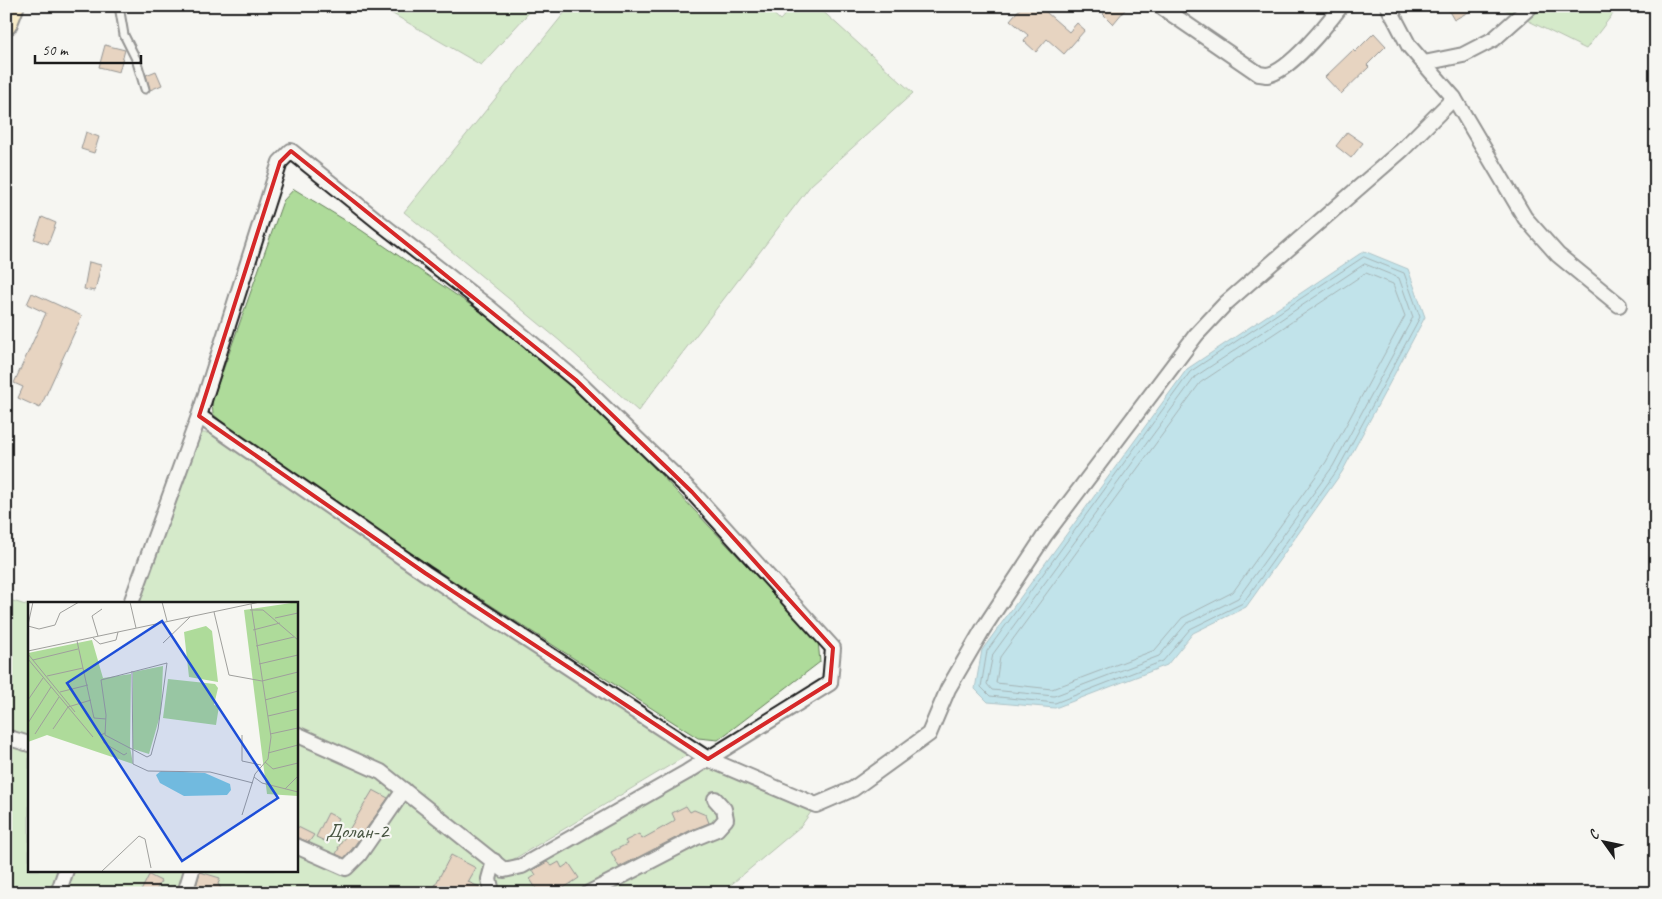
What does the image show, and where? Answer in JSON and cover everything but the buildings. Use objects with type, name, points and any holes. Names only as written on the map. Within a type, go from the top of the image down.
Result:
[{"type":"main road","points":[[6,24],[13,6]]},
{"type":"street","points":[[1160,6],[1259,74],[1268,75],[1290,63],[1342,6]]},
{"type":"street","points":[[1388,6],[1409,46],[1454,98],[1525,218],[1558,255],[1619,304]]},
{"type":"street","points":[[1424,63],[1463,55],[1494,39],[1532,6]]},
{"type":"street","points":[[199,416],[425,573],[708,759],[816,804],[853,789],[928,734],[948,689],[983,629],[1045,535],[1196,335],[1226,304],[1402,150],[1454,98]]},
{"type":"street","points":[[132,602],[199,416],[280,162],[291,151],[487,306],[576,380],[692,492],[833,648],[830,683],[687,772],[522,866],[504,870],[381,772],[298,735]]},
{"type":"street","points":[[6,737],[28,744]]},
{"type":"street","points":[[298,847],[346,868],[359,855],[404,790]]},
{"type":"street","points":[[589,893],[695,838],[717,829],[726,819],[724,809],[715,799]]},
{"type":"street","points":[[494,861],[489,879],[492,892],[494,893]]},
{"type":"street","points":[[58,893],[65,872]]},
{"type":"street","points":[[185,893],[191,872]]},
{"type":"lane","points":[[119,6],[124,35],[136,59],[145,89]]},
{"type":"highlighted area","points":[[291,151],[576,380],[692,492],[833,648],[830,683],[708,759],[425,573],[199,416],[280,162]]},
{"type":"green space","points":[[379,6],[535,6],[481,65]]},
{"type":"green space","points":[[570,6],[765,6],[780,20],[793,6],[817,6],[913,93],[811,185],[638,411],[560,341],[404,212]]},
{"type":"green space","points":[[1498,6],[1619,6],[1586,49]]},
{"type":"green space","points":[[294,189],[361,230],[500,325],[591,401],[818,641],[820,662],[718,740],[698,738],[297,478],[232,431],[213,414],[212,401],[283,201]]},
{"type":"green space","points":[[196,433],[211,433],[434,586],[689,754],[509,862],[498,860],[382,770],[298,730],[298,602],[137,602]]},
{"type":"green space","name":"Долан-2","points":[[6,599],[28,606],[28,872],[298,872],[298,735],[381,772],[504,870],[708,759],[816,805],[801,826],[721,893],[6,893]]},
{"type":"water","points":[[1364,251],[1408,269],[1425,317],[1342,472],[1246,607],[1193,633],[1167,665],[1055,708],[988,702],[975,689],[982,650],[1187,369]]}]
